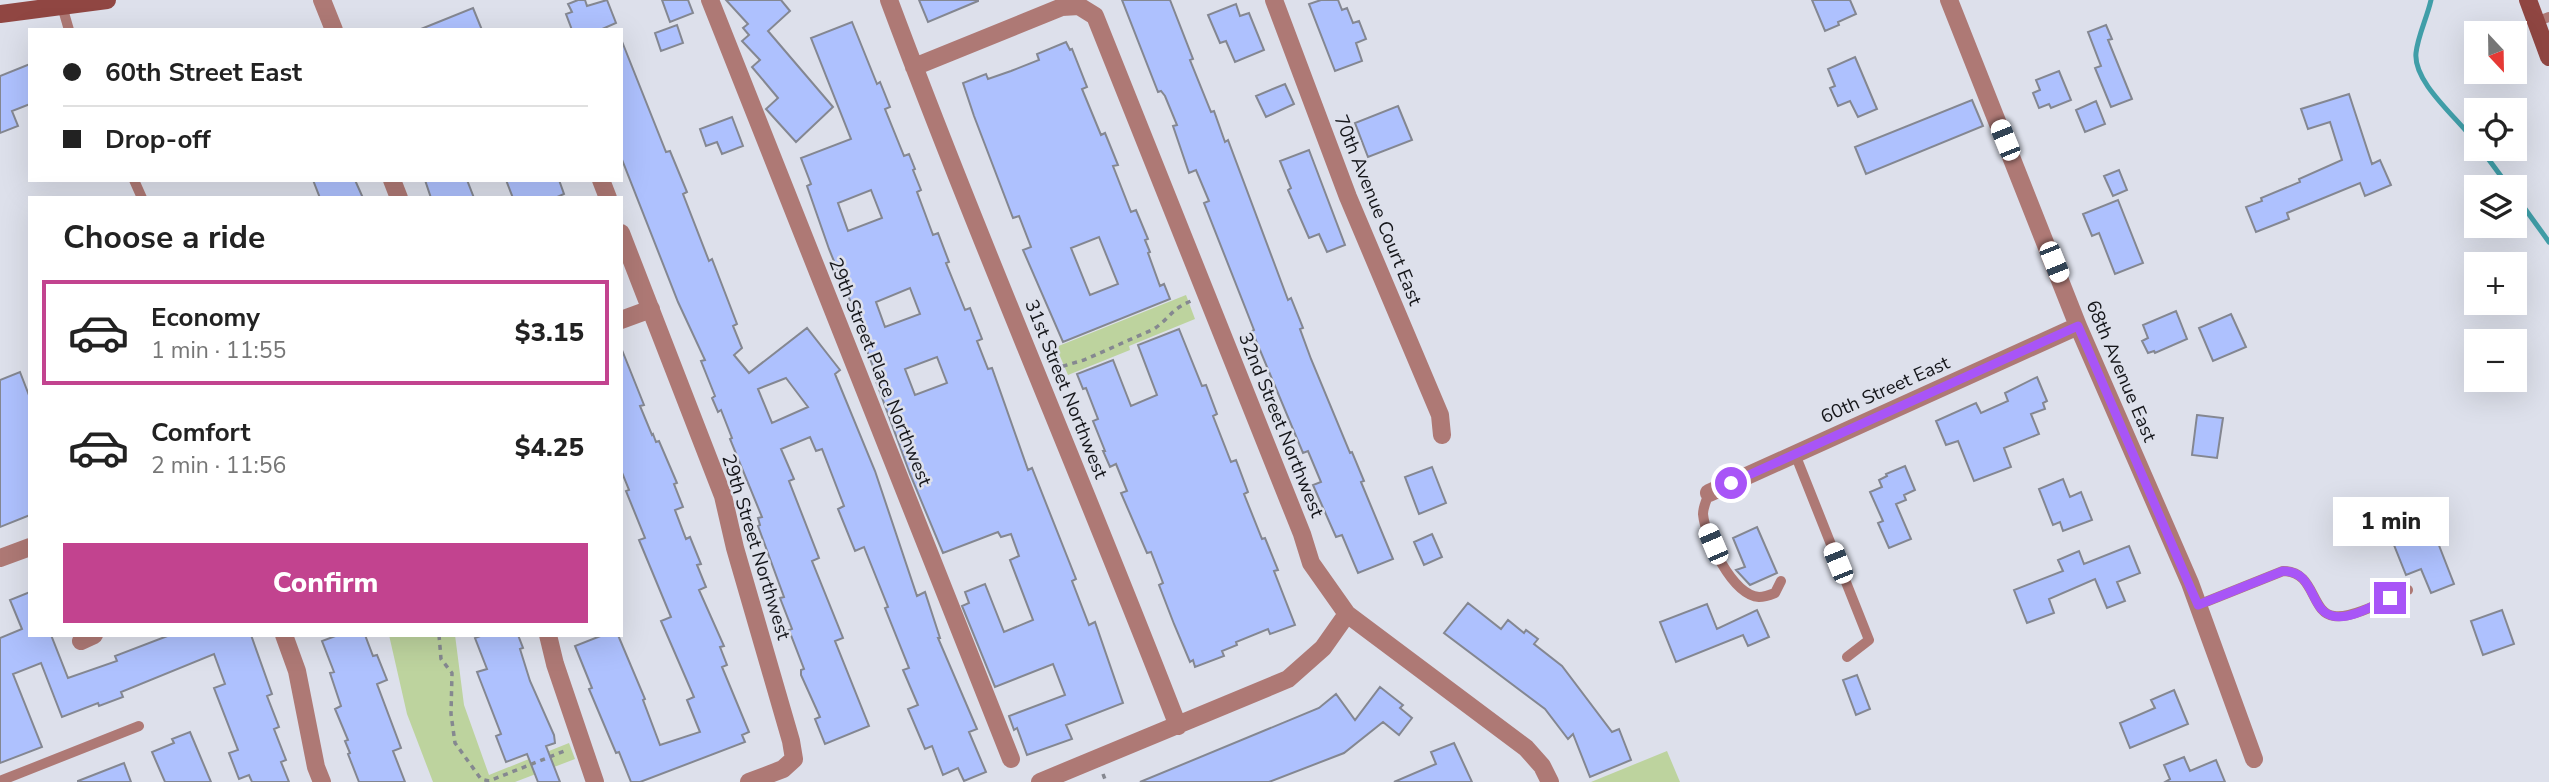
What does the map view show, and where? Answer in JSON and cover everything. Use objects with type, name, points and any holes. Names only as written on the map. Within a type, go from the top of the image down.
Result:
[{"type":"street","points":[[0,14],[107,0]]},
{"type":"street","points":[[322,0],[333,28]]},
{"type":"street","name":"29th Street Place Northwest","points":[[710,0],[1011,759]]},
{"type":"street","points":[[889,0],[914,67]]},
{"type":"street","name":"70th Avenue Court East","points":[[1274,0],[1348,197],[1440,415],[1442,435]]},
{"type":"street","name":"68th Avenue East","points":[[1949,0],[2078,326],[2198,605],[2254,759]]},
{"type":"street","points":[[2528,0],[2542,19],[2549,57]]},
{"type":"street","name":"32nd Street Northwest","points":[[914,67],[1062,7],[1079,6],[1095,16],[1302,534],[1311,563],[1347,614],[1526,748],[1542,766],[1550,782]]},
{"type":"street","name":"31st Street Northwest","points":[[914,67],[1178,726]]},
{"type":"street","name":"29th Street Northwest","points":[[623,238],[723,496],[735,548],[791,741],[793,759],[783,769],[749,782]]},
{"type":"street","points":[[623,319],[650,309]]},
{"type":"street","name":"60th Street East","points":[[1709,493],[2078,326]]},
{"type":"street","points":[[0,558],[28,548]]},
{"type":"street","points":[[1040,782],[1288,679],[1323,648],[1347,614]]},
{"type":"street","points":[[285,637],[297,671],[316,767],[322,782]]},
{"type":"street","points":[[548,637],[595,782]]},
{"type":"lane","points":[[62,6],[68,28]]},
{"type":"lane","points":[[1795,454],[1869,640],[1847,657]]},
{"type":"lane","points":[[1709,493],[1703,511],[1706,529],[1736,585],[1759,597],[1775,593],[1781,581]]},
{"type":"lane","points":[[2198,605],[2283,571],[2293,571],[2301,575],[2325,613],[2334,617],[2354,614],[2407,590]]},
{"type":"lane","points":[[0,782],[139,726]]},
{"type":"path","points":[[1036,373],[1084,360],[1154,329],[1173,309],[1206,295]]},
{"type":"path","points":[[439,637],[442,659],[452,673],[451,714],[455,743],[481,779],[489,781],[582,744]]},
{"type":"green space","points":[[1186,295],[1195,319],[1129,346],[1130,350],[1068,375],[1056,347]]},
{"type":"green space","points":[[389,637],[455,637],[464,705],[489,775],[569,743],[575,759],[515,782],[433,782],[407,714]]},
{"type":"green space","points":[[1667,751],[1680,782],[1591,782]]},
{"type":"building","points":[[585,0],[587,6],[607,0],[616,23],[605,28],[571,28],[566,14],[572,12],[568,4]]},
{"type":"building","points":[[662,0],[688,0],[693,13],[670,22]]},
{"type":"building","points":[[726,0],[781,0],[790,11],[768,31],[833,107],[796,142],[766,109],[778,98],[752,67],[760,60],[742,41],[749,35],[743,28],[748,24]]},
{"type":"building","points":[[919,0],[978,0],[978,1],[928,22]]},
{"type":"building","points":[[1122,0],[1170,0],[1193,59],[1190,60],[1225,142],[1228,140],[1288,300],[1291,298],[1303,328],[1300,329],[1311,359],[1364,481],[1361,482],[1393,559],[1358,573],[1342,535],[1336,537],[1313,485],[1321,482],[1308,451],[1303,453],[1252,331],[1254,330],[1204,203],[1209,201],[1196,170],[1189,173],[1173,126],[1177,125],[1165,96],[1161,91],[1158,92]]},
{"type":"building","points":[[1321,0],[1338,0],[1342,10],[1347,8],[1353,23],[1359,21],[1366,39],[1356,43],[1362,61],[1335,71],[1309,4]]},
{"type":"building","points":[[1812,0],[1850,0],[1856,14],[1825,31]]},
{"type":"building","points":[[1236,4],[1240,16],[1249,13],[1264,50],[1235,62],[1226,41],[1220,43],[1208,15]]},
{"type":"building","points":[[473,8],[481,28],[423,28]]},
{"type":"building","points":[[852,22],[877,84],[880,82],[890,107],[885,109],[904,156],[909,154],[915,169],[913,170],[921,190],[917,192],[933,235],[938,233],[949,262],[946,263],[965,310],[970,308],[982,339],[977,341],[988,369],[992,368],[1028,470],[1032,468],[1076,579],[1072,581],[1089,625],[1095,622],[1123,703],[1066,725],[1072,739],[1027,755],[1017,728],[1014,730],[1009,716],[1065,695],[1053,664],[995,687],[962,606],[969,603],[965,592],[985,584],[1004,632],[1033,620],[1010,560],[1019,556],[1011,534],[1001,537],[998,532],[943,553],[910,474],[873,373],[875,372],[862,337],[867,335],[829,249],[807,186],[811,184],[801,158],[851,139],[811,38]],"holes":[[[871,190],[882,218],[848,231],[838,203]],[[910,288],[920,314],[885,327],[876,302]],[[937,357],[947,383],[915,395],[905,369]]]},
{"type":"building","points":[[677,25],[683,43],[661,51],[655,33]]},
{"type":"building","points":[[2106,25],[2112,39],[2108,40],[2132,99],[2111,107],[2095,68],[2101,66],[2088,32]]},
{"type":"building","points":[[1066,42],[1070,50],[1072,49],[1087,87],[1082,89],[1101,135],[1105,133],[1118,165],[1113,166],[1131,212],[1136,210],[1148,239],[1145,240],[1150,252],[1148,253],[1160,286],[1164,284],[1170,299],[1063,342],[1023,250],[1031,247],[1019,216],[1013,218],[963,83],[986,74],[988,79],[1011,71],[1039,60],[1037,54]],"holes":[[[1099,237],[1118,284],[1090,295],[1071,248]]]},
{"type":"building","points":[[623,44],[666,152],[670,151],[687,192],[683,194],[737,324],[733,326],[742,348],[734,355],[749,373],[807,328],[840,370],[835,374],[875,471],[917,596],[925,592],[938,638],[977,729],[969,732],[986,772],[964,781],[958,768],[943,775],[932,746],[925,749],[908,709],[918,705],[903,670],[909,668],[885,608],[888,607],[864,547],[855,551],[838,509],[844,506],[822,449],[816,451],[810,437],[781,449],[794,479],[789,481],[819,558],[812,561],[843,638],[835,641],[869,726],[825,744],[815,719],[820,717],[801,675],[801,670],[804,669],[780,598],[784,597],[758,526],[758,518],[762,517],[721,410],[718,412],[712,398],[715,396],[701,361],[705,360],[678,302],[623,162]],"holes":[[[786,378],[808,407],[772,423],[758,389]]]},
{"type":"building","points":[[1855,57],[1877,109],[1858,117],[1850,101],[1838,106],[1830,88],[1835,86],[1828,69]]},
{"type":"building","points":[[28,65],[28,105],[12,111],[18,126],[0,133],[0,76]]},
{"type":"building","points":[[2059,71],[2071,100],[2051,108],[2049,104],[2039,108],[2033,93],[2040,90],[2036,80]]},
{"type":"building","points":[[1285,84],[1294,104],[1266,117],[1256,96]]},
{"type":"building","points":[[2349,94],[2372,164],[2380,160],[2391,185],[2365,196],[2360,183],[2287,213],[2289,219],[2256,232],[2246,207],[2342,160],[2330,122],[2308,129],[2301,109]]},
{"type":"building","points":[[1972,100],[1983,126],[1866,174],[1855,147]]},
{"type":"building","points":[[2096,101],[2105,124],[2085,132],[2076,110]]},
{"type":"building","points":[[1398,106],[1412,140],[1368,157],[1355,123]]},
{"type":"building","points":[[732,117],[743,146],[722,154],[717,142],[706,146],[700,129]]},
{"type":"building","points":[[1309,150],[1345,245],[1327,252],[1319,234],[1309,238],[1288,190],[1291,188],[1280,161]]},
{"type":"building","points":[[2119,170],[2127,190],[2113,196],[2104,176]]},
{"type":"building","points":[[314,182],[356,182],[362,196],[319,196]]},
{"type":"building","points":[[426,182],[468,182],[473,196],[430,196]]},
{"type":"building","points":[[507,182],[560,182],[564,194],[560,196],[512,196]]},
{"type":"building","points":[[2118,200],[2143,263],[2115,274],[2099,233],[2092,236],[2083,214]]},
{"type":"building","points":[[2176,311],[2187,339],[2155,353],[2148,353],[2142,341],[2148,338],[2143,325]]},
{"type":"building","points":[[2231,314],[2246,347],[2213,361],[2199,328]]},
{"type":"building","points":[[1179,329],[1202,386],[1206,385],[1217,414],[1213,416],[1231,462],[1236,460],[1248,492],[1244,494],[1278,570],[1274,571],[1295,625],[1270,634],[1268,629],[1236,642],[1237,645],[1222,651],[1224,656],[1195,667],[1193,660],[1190,662],[1159,585],[1163,583],[1151,552],[1147,553],[1121,493],[1127,491],[1116,464],[1110,467],[1103,451],[1093,421],[1098,419],[1086,388],[1083,389],[1077,374],[1113,360],[1131,406],[1157,395],[1138,345]]},
{"type":"building","points":[[623,352],[644,405],[640,406],[652,435],[656,442],[659,441],[677,483],[674,484],[683,507],[675,510],[686,539],[690,537],[701,564],[697,565],[706,587],[699,590],[724,646],[720,647],[727,665],[722,667],[749,732],[742,735],[745,742],[640,782],[631,782],[619,752],[616,753],[589,689],[592,688],[575,646],[598,637],[619,637],[645,699],[643,700],[660,745],[700,732],[687,700],[694,697],[661,621],[671,617],[639,540],[645,538],[626,491],[629,490],[623,475]]},
{"type":"building","points":[[20,372],[28,393],[28,516],[0,527],[0,380]]},
{"type":"building","points":[[2037,377],[2047,401],[2043,403],[2045,409],[2031,414],[2039,434],[2004,448],[2011,467],[1974,481],[1958,441],[1946,445],[1936,421],[1976,403],[1981,413],[2008,401],[2005,393]]},
{"type":"building","points":[[2197,415],[2223,418],[2217,458],[2192,455]]},
{"type":"building","points":[[1905,466],[1915,490],[1904,495],[1906,500],[1896,504],[1911,539],[1889,548],[1878,523],[1883,521],[1870,492],[1882,487],[1879,480],[1887,476],[1886,474]]},
{"type":"building","points":[[1432,467],[1446,503],[1419,514],[1405,477]]},
{"type":"building","points":[[2063,479],[2070,497],[2081,492],[2092,520],[2063,531],[2060,522],[2053,525],[2039,489]]},
{"type":"building","points":[[1757,527],[1777,573],[1750,585],[1736,570],[1745,567],[1733,538]]},
{"type":"building","points":[[2433,530],[2454,584],[2431,593],[2421,569],[2406,575],[2394,545]]},
{"type":"building","points":[[1432,534],[1442,557],[1424,565],[1414,542]]},
{"type":"building","points":[[2129,546],[2140,573],[2117,582],[2125,601],[2107,608],[2095,579],[2049,599],[2054,613],[2027,623],[2014,590],[2063,571],[2058,560],[2079,551],[2084,564]]},
{"type":"building","points":[[28,593],[28,637],[52,637],[68,678],[117,661],[115,656],[165,637],[252,637],[272,694],[267,696],[279,727],[274,729],[286,760],[281,762],[289,782],[252,782],[249,775],[239,779],[229,753],[238,750],[214,688],[225,684],[214,654],[121,692],[123,697],[62,717],[41,663],[13,674],[42,747],[0,763],[0,638],[22,629],[10,600]]},
{"type":"building","points":[[1468,603],[1501,629],[1508,620],[1524,633],[1526,630],[1538,639],[1534,644],[1562,666],[1612,732],[1619,729],[1631,760],[1590,777],[1573,734],[1568,739],[1545,709],[1444,633]]},
{"type":"building","points":[[1707,604],[1717,629],[1757,610],[1769,637],[1748,646],[1743,635],[1676,662],[1660,622]]},
{"type":"building","points":[[2502,610],[2514,644],[2483,655],[2471,621]]},
{"type":"building","points":[[333,637],[366,637],[373,656],[377,655],[387,680],[377,684],[401,748],[393,751],[405,782],[359,782],[348,754],[350,753],[345,741],[348,740],[335,709],[341,706],[330,673],[334,672],[322,641]]},
{"type":"building","points":[[519,637],[530,681],[554,735],[555,743],[546,746],[560,782],[538,782],[527,754],[506,762],[496,736],[501,734],[477,672],[487,669],[475,638]]},
{"type":"building","points":[[1857,675],[1870,709],[1856,715],[1843,680]]},
{"type":"building","points":[[1380,687],[1403,705],[1400,708],[1412,718],[1399,735],[1383,722],[1344,753],[1269,782],[1140,782],[1319,708],[1336,694],[1355,720]]},
{"type":"building","points":[[2174,690],[2188,724],[2130,748],[2120,723],[2155,708],[2151,700]]},
{"type":"building","points":[[190,732],[211,782],[165,782],[152,752],[174,743],[172,739]]},
{"type":"building","points":[[1454,743],[1472,782],[1394,782],[1436,764],[1431,752]]},
{"type":"building","points":[[2184,757],[2190,771],[2216,760],[2225,782],[2165,782],[2170,779],[2164,765]]},
{"type":"building","points":[[124,763],[131,782],[78,782],[78,781]]},
{"type":"waterway","points":[[2431,0],[2417,46],[2417,64],[2429,88],[2464,129]]},
{"type":"waterway","points":[[2490,161],[2500,175]]},
{"type":"waterway","points":[[2527,212],[2549,242]]},
{"type":"route","points":[[1731,483],[2078,326],[2198,605],[2283,571],[2293,571],[2301,575],[2325,613],[2334,617],[2354,614],[2390,598]]}]
